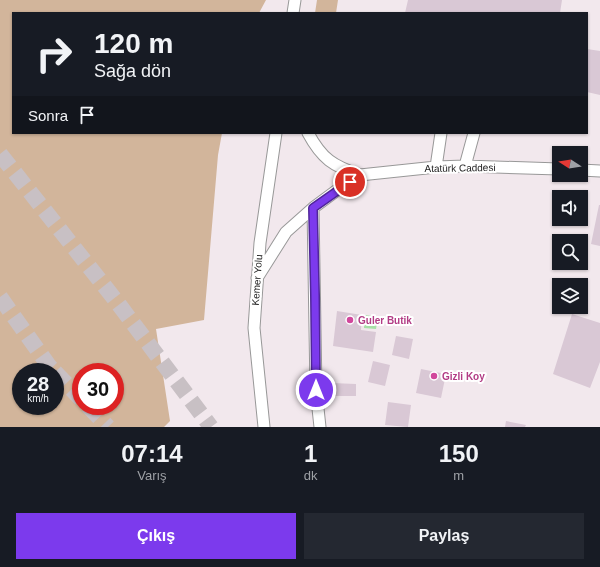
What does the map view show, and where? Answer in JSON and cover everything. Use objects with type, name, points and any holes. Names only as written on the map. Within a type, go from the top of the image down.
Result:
[{"type":"street","points":[[293,12],[295,0]]},
{"type":"street","name":"Kemer Yolu","points":[[264,427],[254,328],[260,243],[276,134]]},
{"type":"street","points":[[309,134],[315,146],[330,162],[343,169],[360,175]]},
{"type":"street","points":[[436,167],[441,134]]},
{"type":"street","points":[[465,166],[474,134]]},
{"type":"street","name":"Atatürk Caddesi","points":[[360,175],[436,167],[465,166],[552,169]]},
{"type":"street","points":[[588,170],[600,171]]},
{"type":"street","points":[[257,278],[286,232],[313,208],[360,175]]},
{"type":"street","points":[[313,208],[316,390],[320,427]]},
{"type":"shaded area","points":[[0,0],[266,0],[260,12],[12,12],[12,134],[222,134],[218,155],[204,320],[156,329],[170,421],[164,427],[0,427]]},
{"type":"shaded area","points":[[317,0],[338,0],[336,12],[315,12]]},
{"type":"shaded area","points":[[365,315],[378,317],[376,329],[364,328]]},
{"type":"building","points":[[408,0],[562,0],[560,12],[405,12]]},
{"type":"building","points":[[588,49],[600,51],[600,95],[588,92]]},
{"type":"building","points":[[600,205],[600,246],[591,244]]},
{"type":"building","points":[[337,311],[362,315],[361,330],[376,332],[373,352],[333,346]]},
{"type":"building","points":[[572,314],[600,323],[600,362],[590,388],[553,374]]},
{"type":"building","points":[[396,336],[413,339],[409,359],[392,355]]},
{"type":"building","points":[[373,361],[390,365],[385,386],[368,382]]},
{"type":"building","points":[[421,369],[446,374],[441,398],[416,393]]},
{"type":"building","points":[[332,383],[356,384],[356,396],[332,396]]},
{"type":"building","points":[[388,402],[411,405],[408,427],[385,425]]},
{"type":"building","points":[[506,421],[526,425],[525,427],[505,427]]},
{"type":"tunnel","points":[[0,154],[117,302],[211,427]]},
{"type":"tunnel","points":[[0,297],[47,363]]},
{"type":"tunnel","points":[[64,381],[72,390]]},
{"type":"tunnel","points":[[97,415],[108,427]]},
{"type":"place","name":"Guler Butik","points":[[350,320]]},
{"type":"place","name":"Gizli Koy","points":[[434,376]]},
{"type":"route","points":[[316,390],[313,208],[350,182]]}]
